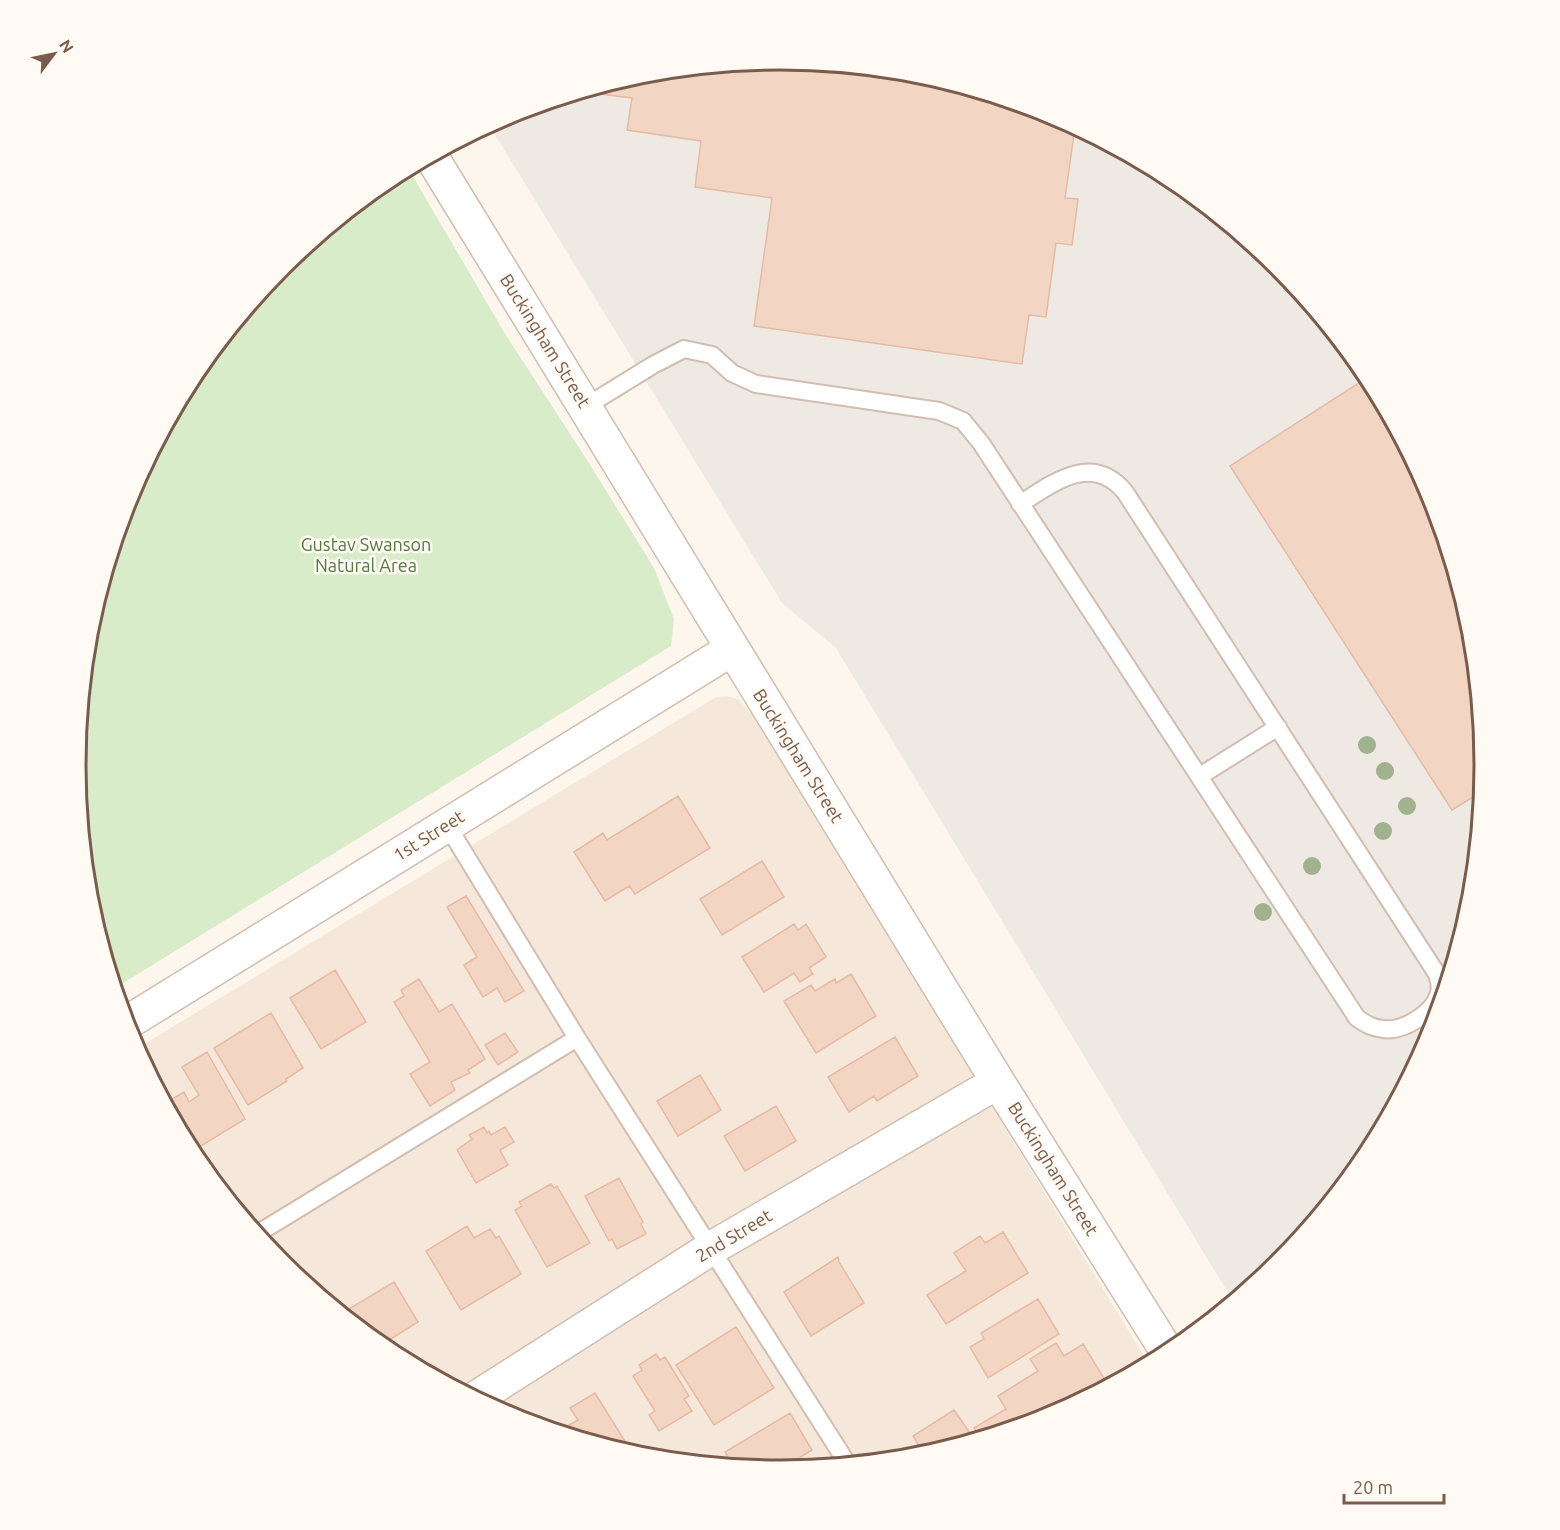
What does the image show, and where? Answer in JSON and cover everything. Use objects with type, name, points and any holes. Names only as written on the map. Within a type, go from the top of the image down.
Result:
[{"type":"street","name":"Buckingham Street","points":[[435,163],[998,1082],[1162,1344]]},
{"type":"street","name":"1st Street","points":[[133,1019],[732,649]]},
{"type":"street","name":"2nd Street","points":[[484,1393],[710,1249],[998,1082]]},
{"type":"lane","points":[[585,407],[653,365],[684,349],[712,355],[732,373],[756,384],[939,411],[963,422],[981,443],[1357,1018],[1369,1026],[1386,1030],[1417,1019],[1431,1007]]},
{"type":"lane","points":[[1020,504],[1060,478],[1073,473],[1098,474],[1117,482],[1437,974],[1439,983]]},
{"type":"lane","points":[[1200,776],[1278,727]]},
{"type":"lane","points":[[447,825],[577,1038],[843,1456]]},
{"type":"lane","points":[[264,1230],[577,1038]]},
{"type":"shaded area","points":[[780,70],[871,76],[960,94],[1046,123],[1087,142],[1166,188],[1203,214],[1271,274],[1302,307],[1357,379],[1403,458],[1422,499],[1451,585],[1469,674],[1473,720],[1473,810],[1469,856],[1451,945],[1438,988],[1403,1072],[1357,1151],[1331,1188],[1271,1256],[1229,1294],[836,648],[782,603],[494,132],[557,107],[600,94],[689,76],[735,72]]},
{"type":"shaded area","points":[[727,696],[738,699],[753,715],[1144,1356],[1087,1388],[1003,1423],[960,1436],[871,1454],[780,1460],[689,1454],[645,1446],[600,1436],[514,1407],[473,1388],[394,1342],[357,1316],[289,1256],[229,1188],[203,1151],[179,1112],[144,1044],[716,697]]},
{"type":"green space","name":"Gustav Swanson Natural Area","points":[[413,176],[504,332],[654,568],[674,619],[671,646],[121,984],[109,945],[91,856],[86,765],[91,674],[109,585],[122,542],[157,458],[203,379],[229,342],[289,274],[322,243],[357,214]]},
{"type":"building","points":[[780,70],[871,76],[960,94],[1003,107],[1074,136],[1065,198],[1078,199],[1072,245],[1056,243],[1046,317],[1029,315],[1022,364],[754,326],[772,198],[695,187],[701,141],[627,130],[632,98],[601,94],[689,76],[735,72]]},
{"type":"building","points":[[1359,383],[1403,458],[1422,499],[1451,585],[1469,674],[1473,720],[1473,797],[1452,810],[1230,466]]},
{"type":"building","points":[[678,796],[710,848],[635,894],[629,886],[605,901],[574,852],[603,833],[607,840]]},
{"type":"building","points":[[762,861],[784,897],[722,935],[700,899]]},
{"type":"building","points":[[466,896],[524,991],[505,1002],[497,988],[483,997],[464,965],[477,957],[447,907]]},
{"type":"building","points":[[794,924],[798,930],[806,924],[826,957],[809,968],[813,974],[800,982],[794,973],[764,992],[742,957]]},
{"type":"building","points":[[335,970],[366,1022],[321,1049],[290,998]]},
{"type":"building","points":[[851,974],[876,1016],[816,1053],[784,1001],[811,985],[815,991],[835,979],[836,983]]},
{"type":"building","points":[[419,979],[439,1012],[452,1004],[485,1059],[468,1070],[470,1073],[451,1082],[455,1090],[430,1106],[410,1074],[430,1062],[394,1002],[404,996],[401,990]]},
{"type":"building","points":[[271,1013],[303,1068],[286,1079],[287,1081],[248,1105],[214,1048]]},
{"type":"building","points":[[505,1033],[518,1052],[498,1065],[485,1045]]},
{"type":"building","points":[[895,1037],[918,1076],[877,1101],[874,1096],[849,1112],[828,1077]]},
{"type":"building","points":[[207,1052],[245,1119],[200,1146],[172,1099],[184,1092],[189,1102],[199,1095],[182,1067]]},
{"type":"building","points":[[700,1075],[721,1110],[678,1136],[657,1101]]},
{"type":"building","points":[[776,1106],[796,1141],[745,1171],[724,1136]]},
{"type":"building","points":[[484,1127],[491,1135],[505,1127],[514,1142],[500,1150],[508,1165],[476,1183],[457,1150],[472,1139],[469,1135]]},
{"type":"building","points":[[619,1178],[643,1222],[641,1224],[646,1234],[617,1249],[612,1239],[609,1241],[585,1196]]},
{"type":"building","points":[[551,1184],[554,1188],[557,1186],[590,1243],[547,1267],[515,1210],[522,1206],[519,1202]]},
{"type":"building","points":[[467,1226],[474,1238],[490,1229],[496,1238],[499,1236],[521,1274],[461,1310],[426,1251]]},
{"type":"building","points":[[1003,1232],[1028,1273],[946,1324],[927,1295],[966,1271],[954,1253],[980,1236],[985,1243]]},
{"type":"building","points":[[838,1257],[864,1303],[811,1336],[784,1292]]},
{"type":"building","points":[[394,1282],[418,1322],[390,1339],[349,1309]]},
{"type":"building","points":[[1038,1299],[1059,1334],[988,1378],[970,1347],[984,1339],[981,1333]]},
{"type":"building","points":[[736,1327],[774,1388],[714,1425],[676,1365]]},
{"type":"building","points":[[1056,1343],[1064,1356],[1083,1344],[1104,1379],[1046,1407],[976,1431],[974,1428],[1006,1409],[998,1396],[1038,1371],[1030,1359]]},
{"type":"building","points":[[656,1354],[660,1360],[665,1357],[689,1396],[684,1399],[692,1411],[659,1431],[649,1415],[655,1411],[633,1376],[642,1370],[639,1365]]},
{"type":"building","points":[[595,1393],[625,1442],[570,1427],[569,1425],[578,1420],[570,1408]]},
{"type":"building","points":[[954,1410],[970,1433],[919,1445],[913,1436]]},
{"type":"building","points":[[790,1413],[812,1450],[797,1459],[780,1460],[728,1457],[725,1452]]}]
